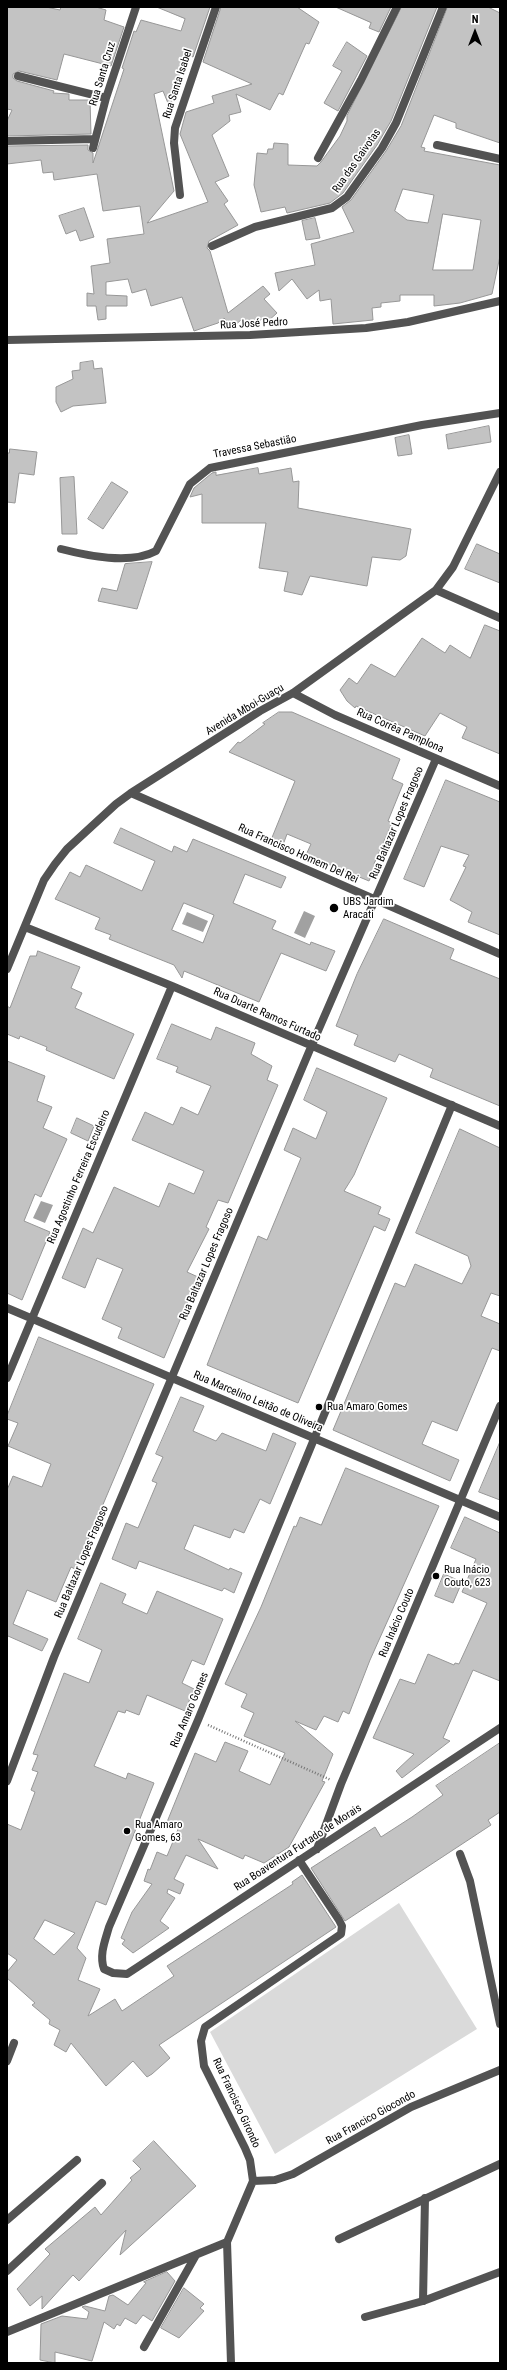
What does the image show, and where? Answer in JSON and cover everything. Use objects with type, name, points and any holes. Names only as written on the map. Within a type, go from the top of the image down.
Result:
[{"type":"street","name":"Rua Santa Cruz","points":[[93,148],[106,98],[136,7]]},
{"type":"street","name":"Rua Santa Isabel","points":[[180,195],[174,143],[175,128],[216,7]]},
{"type":"street","points":[[318,158],[397,7]]},
{"type":"street","name":"Rua das Gaivotas","points":[[212,246],[255,227],[332,208],[347,197],[382,148],[396,123],[443,7]]},
{"type":"street","points":[[18,76],[106,98]]},
{"type":"street","points":[[7,141],[95,139]]},
{"type":"street","points":[[437,145],[500,159]]},
{"type":"street","name":"Rua José Pedro","points":[[7,340],[250,336],[366,328],[408,322],[500,301]]},
{"type":"street","name":"Travessa Sebastião","points":[[61,549],[95,557],[135,557],[148,555],[156,551],[190,484],[210,468],[422,425],[500,413]]},
{"type":"street","name":"Avenida Mboi-Guaçu","points":[[7,969],[44,880],[62,854],[131,793],[293,693],[436,590],[453,567],[500,472]]},
{"type":"street","points":[[436,590],[500,618]]},
{"type":"street","name":"Rua Corrêa Pamplona","points":[[293,693],[335,715],[500,786]]},
{"type":"street","name":"Rua Baltazar Lopes Fragoso","points":[[7,1780],[54,1657],[171,1378],[311,1047],[376,901],[436,759]]},
{"type":"street","name":"Rua Francisco Homem Del Rei","points":[[131,793],[500,954]]},
{"type":"street","name":"Rua Duarte Ramos Furtado","points":[[25,927],[172,986],[311,1047],[500,1126]]},
{"type":"street","name":"Rua Agostinho Ferreira Escudeiro","points":[[7,1378],[172,986]]},
{"type":"street","name":"Rua Amaro Gomes","points":[[104,1969],[102,1962],[103,1946],[109,1927],[198,1720],[313,1438],[452,1105]]},
{"type":"street","name":"Rua Marcelino Leitão de Oliveira","points":[[7,1308],[500,1517]]},
{"type":"street","name":"Rua Inácio Couto","points":[[316,1849],[341,1784],[500,1406]]},
{"type":"street","name":"Rua Boaventura Furtado de Morais","points":[[104,1969],[113,1973],[127,1974],[500,1728]]},
{"type":"street","points":[[460,1854],[470,1882],[500,2024]]},
{"type":"street","name":"Rua Francisco Girondo","points":[[253,2182],[247,2154],[204,2066],[201,2041],[205,2028],[341,1934],[342,1926],[299,1860]]},
{"type":"street","points":[[7,2061],[14,2043]]},
{"type":"street","name":"Rua Francico Giocondo","points":[[253,2182],[275,2180],[293,2174],[411,2107],[500,2070]]},
{"type":"street","points":[[7,2220],[77,2160]]},
{"type":"street","points":[[339,2239],[500,2164]]},
{"type":"street","points":[[231,2363],[227,2242],[253,2182]]},
{"type":"street","points":[[7,2271],[102,2183]]},
{"type":"street","points":[[423,2301],[425,2198]]},
{"type":"street","points":[[7,2332],[227,2242]]},
{"type":"street","points":[[144,2347],[196,2255]]},
{"type":"street","points":[[365,2317],[423,2301],[500,2272]]},
{"type":"path","points":[[198,1720],[341,1784]]},
{"type":"shaded area","points":[[304,911],[315,916],[305,938],[294,933]]},
{"type":"shaded area","points":[[187,912],[208,921],[203,932],[182,924]]},
{"type":"shaded area","points":[[41,1201],[53,1205],[45,1223],[33,1218]]},
{"type":"shaded area","points":[[399,1903],[477,2029],[275,2154],[210,2032]]},
{"type":"building","points":[[7,7],[46,7],[60,10],[61,7],[96,7],[106,10],[104,20],[124,27],[111,66],[64,54],[57,80],[19,71],[13,74],[13,78],[17,81],[54,91],[53,93],[69,94],[69,100],[90,100],[91,134],[7,136],[7,121],[12,110],[7,109]]},
{"type":"building","points":[[157,7],[210,7],[193,57],[186,54],[183,61],[170,108],[163,91],[154,94],[174,191],[147,223],[208,202],[180,134],[186,112],[214,103],[212,96],[252,84],[203,62],[221,7],[297,7],[319,22],[309,44],[306,43],[283,95],[279,93],[270,110],[236,94],[241,112],[229,115],[230,121],[212,135],[229,176],[215,182],[228,201],[224,204],[238,225],[209,241],[207,248],[210,251],[228,313],[263,286],[270,294],[264,299],[277,313],[267,322],[263,318],[257,323],[255,320],[248,325],[242,319],[233,327],[224,318],[218,323],[194,331],[182,297],[151,306],[146,289],[132,293],[128,279],[106,282],[106,295],[127,296],[127,306],[106,306],[106,319],[98,320],[96,306],[87,306],[87,293],[94,294],[91,266],[110,263],[107,239],[144,234],[140,206],[103,211],[97,174],[54,180],[53,172],[43,173],[41,160],[7,164],[7,146],[88,145],[88,150],[93,153],[93,163],[124,69],[122,68],[134,31],[136,32],[141,20],[181,31],[185,19]]},
{"type":"building","points":[[336,7],[391,7],[379,32],[369,28],[371,23]]},
{"type":"building","points":[[402,7],[437,7],[391,121],[377,145],[343,193],[330,203],[287,213],[285,207],[261,212],[254,185],[257,153],[267,154],[268,149],[273,149],[274,143],[288,144],[288,165],[317,166],[321,162],[340,136],[347,121],[347,116]]},
{"type":"building","points":[[448,7],[488,7],[500,13],[500,143],[456,128],[456,123],[434,115],[421,147],[425,148],[424,151],[500,165],[500,256],[492,294],[460,303],[434,306],[434,295],[400,295],[400,301],[381,303],[381,307],[372,308],[373,320],[333,324],[331,299],[320,301],[319,290],[307,299],[292,279],[279,291],[275,273],[315,265],[311,244],[354,232],[342,207],[351,200],[386,151],[401,126]],"holes":[[[403,189],[434,195],[428,223],[407,220],[395,211]],[[443,214],[481,220],[473,270],[433,270]]]},
{"type":"building","points":[[347,42],[367,56],[338,111],[324,103],[342,71],[333,66]]},
{"type":"building","points":[[84,208],[94,237],[80,241],[76,230],[66,234],[59,216]]},
{"type":"building","points":[[315,218],[320,238],[306,240],[302,221]]},
{"type":"building","points":[[93,361],[94,369],[102,368],[106,403],[73,406],[61,412],[56,402],[56,387],[73,379],[72,371],[80,370],[80,363]]},
{"type":"building","points":[[489,426],[491,442],[448,449],[446,435]]},
{"type":"building","points":[[409,435],[412,454],[398,456],[395,438]]},
{"type":"building","points":[[10,449],[37,452],[34,475],[19,473],[15,503],[7,502],[7,453],[9,453]]},
{"type":"building","points":[[258,468],[259,474],[291,468],[293,482],[299,481],[298,508],[411,529],[406,556],[400,560],[372,557],[367,586],[310,576],[302,595],[284,591],[288,572],[259,568],[266,523],[202,523],[202,494],[190,497],[194,488],[212,473],[216,472],[216,475]]},
{"type":"building","points":[[74,477],[77,534],[62,534],[60,478]]},
{"type":"building","points":[[112,482],[128,492],[103,529],[88,519]]},
{"type":"building","points":[[477,544],[500,554],[500,583],[465,569]]},
{"type":"building","points":[[152,562],[137,609],[98,601],[102,588],[117,591],[125,564]]},
{"type":"building","points":[[485,625],[500,631],[500,754],[462,738],[467,727],[440,713],[425,736],[356,706],[355,708],[347,701],[340,690],[349,678],[357,684],[371,664],[395,677],[422,638],[445,653],[450,645],[470,658]]},
{"type":"building","points":[[279,712],[292,712],[400,759],[392,779],[403,784],[388,821],[392,823],[374,864],[376,865],[369,881],[306,855],[311,844],[287,834],[283,845],[271,840],[295,781],[229,752],[238,742],[240,743],[265,724],[263,723]]},
{"type":"building","points":[[446,780],[500,802],[500,935],[468,922],[472,912],[450,900],[466,867],[463,866],[469,855],[441,846],[424,887],[404,879]]},
{"type":"building","points":[[121,828],[172,852],[174,846],[187,852],[193,839],[286,877],[281,888],[245,874],[233,903],[276,921],[272,929],[310,945],[311,942],[335,951],[326,971],[281,953],[259,1002],[184,971],[182,978],[174,965],[109,939],[111,935],[95,929],[100,918],[55,899],[70,872],[80,877],[86,865],[142,891],[155,861],[114,843]],"holes":[[[184,903],[214,915],[203,943],[172,930]]]},
{"type":"building","points":[[384,919],[454,949],[450,959],[500,979],[500,1106],[430,1077],[433,1069],[399,1054],[395,1062],[354,1045],[358,1035],[336,1026],[357,974]]},
{"type":"building","points":[[38,951],[80,967],[71,988],[82,993],[75,1008],[134,1034],[114,1079],[46,1050],[47,1047],[20,1036],[19,1039],[7,1034],[7,1006],[10,1008],[30,956],[36,956]]},
{"type":"building","points":[[172,1024],[211,1040],[216,1027],[255,1043],[251,1054],[272,1066],[267,1080],[278,1085],[228,1203],[218,1200],[206,1227],[209,1229],[187,1272],[198,1277],[164,1358],[118,1338],[122,1328],[102,1319],[123,1269],[97,1258],[85,1288],[62,1278],[83,1228],[93,1233],[114,1187],[159,1207],[169,1183],[194,1194],[204,1171],[132,1140],[145,1112],[173,1125],[181,1107],[198,1115],[211,1086],[176,1072],[178,1067],[157,1059]]},
{"type":"building","points":[[7,1061],[45,1076],[37,1101],[52,1107],[43,1128],[67,1139],[41,1197],[35,1194],[24,1221],[50,1232],[22,1300],[7,1293]]},
{"type":"building","points":[[317,1068],[387,1098],[354,1175],[344,1191],[381,1207],[378,1214],[390,1219],[385,1231],[374,1226],[298,1403],[207,1365],[258,1236],[267,1240],[301,1158],[284,1150],[293,1128],[316,1139],[327,1112],[304,1100]]},
{"type":"building","points":[[77,1118],[94,1126],[88,1141],[71,1133]]},
{"type":"building","points":[[460,1129],[500,1148],[500,1296],[491,1293],[481,1316],[500,1324],[500,1351],[492,1348],[457,1431],[432,1421],[422,1444],[459,1460],[450,1481],[333,1430],[395,1283],[405,1287],[415,1264],[462,1284],[471,1266],[468,1256],[416,1233]]},
{"type":"building","points":[[39,1337],[154,1384],[85,1547],[75,1569],[71,1567],[56,1602],[27,1590],[13,1624],[48,1639],[42,1651],[8,1636],[7,1638],[7,1490],[13,1476],[42,1487],[51,1464],[8,1446],[18,1423],[7,1419],[7,1416]]},
{"type":"building","points":[[181,1397],[204,1406],[193,1431],[216,1441],[222,1433],[266,1451],[273,1433],[296,1443],[270,1504],[260,1499],[244,1533],[234,1529],[230,1538],[194,1525],[184,1549],[229,1570],[230,1568],[242,1573],[234,1593],[224,1588],[222,1591],[139,1561],[136,1569],[112,1559],[126,1523],[138,1528],[157,1483],[152,1481],[163,1457],[156,1454]]},
{"type":"building","points":[[500,1442],[500,1500],[479,1492]]},
{"type":"building","points":[[346,1468],[439,1506],[370,1660],[349,1714],[343,1711],[338,1722],[324,1716],[316,1730],[295,1721],[333,1754],[322,1781],[325,1782],[289,1847],[264,1863],[245,1855],[243,1859],[198,1839],[218,1869],[186,1855],[174,1879],[184,1884],[180,1894],[168,1889],[167,1893],[175,1898],[160,1921],[169,1928],[133,1953],[122,1944],[125,1940],[121,1938],[132,1912],[152,1884],[144,1881],[148,1869],[150,1870],[157,1852],[167,1856],[179,1827],[167,1822],[195,1753],[216,1762],[225,1742],[248,1751],[239,1771],[270,1785],[285,1753],[244,1736],[254,1713],[241,1707],[247,1694],[225,1684],[261,1607],[294,1526],[296,1527],[300,1517],[321,1525]]},
{"type":"building","points":[[465,1517],[500,1533],[500,1681],[473,1670],[443,1738],[450,1741],[402,1778],[396,1771],[414,1754],[373,1738],[400,1679],[415,1684],[428,1654],[454,1665],[455,1663],[459,1664],[487,1603],[462,1592],[476,1559],[451,1548]]},
{"type":"building","points":[[444,1574],[462,1582],[453,1603],[435,1596]]},
{"type":"building","points":[[101,1583],[126,1594],[122,1603],[147,1614],[157,1591],[223,1619],[204,1665],[192,1660],[182,1683],[194,1689],[185,1711],[147,1695],[139,1715],[126,1710],[125,1713],[118,1711],[94,1766],[126,1779],[128,1773],[154,1783],[106,1905],[96,1901],[77,1948],[86,1958],[78,1980],[100,1989],[88,2016],[115,1999],[122,2011],[174,1976],[167,1966],[293,1884],[292,1882],[302,1875],[336,1927],[159,2045],[170,2058],[152,2074],[147,2077],[133,2061],[106,2086],[71,2043],[66,2052],[54,2045],[60,2030],[49,2024],[50,2020],[32,2005],[35,2003],[7,1978],[7,1972],[17,1960],[7,1953],[7,1824],[21,1830],[35,1792],[31,1790],[38,1772],[32,1770],[38,1755],[33,1754],[64,1673],[89,1683],[102,1650],[78,1639]],"holes":[[[45,1920],[75,1933],[54,1955],[34,1939]]]},
{"type":"building","points":[[500,1743],[500,1812],[488,1820],[491,1825],[345,1921],[311,1868],[375,1827],[381,1837],[412,1817],[443,1795],[436,1786]]},
{"type":"building","points":[[154,2141],[196,2186],[120,2255],[126,2230],[79,2281],[73,2275],[42,2309],[42,2296],[30,2306],[17,2289],[50,2254],[45,2249],[95,2207],[101,2215],[132,2180],[130,2178],[141,2169],[133,2161]]},
{"type":"building","points":[[167,2272],[175,2281],[152,2321],[143,2315],[136,2324],[125,2318],[120,2326],[117,2324],[114,2329],[104,2322],[92,2361],[55,2352],[55,2363],[40,2360],[41,2324],[62,2316],[87,2319],[89,2312],[82,2307],[85,2306],[105,2311],[109,2296],[113,2295],[128,2305],[146,2283],[144,2282]]},
{"type":"building","points":[[184,2288],[204,2304],[200,2308],[204,2311],[179,2338],[161,2328]]},
{"type":"place","name":"UBS Jardim Aracati","points":[[334,908]]},
{"type":"place","name":"Rua Amaro Gomes","points":[[319,1407]]},
{"type":"place","name":"Rua Inácio Couto, 623","points":[[436,1576]]},
{"type":"place","name":"Rua Amaro Gomes, 63","points":[[127,1831]]}]
